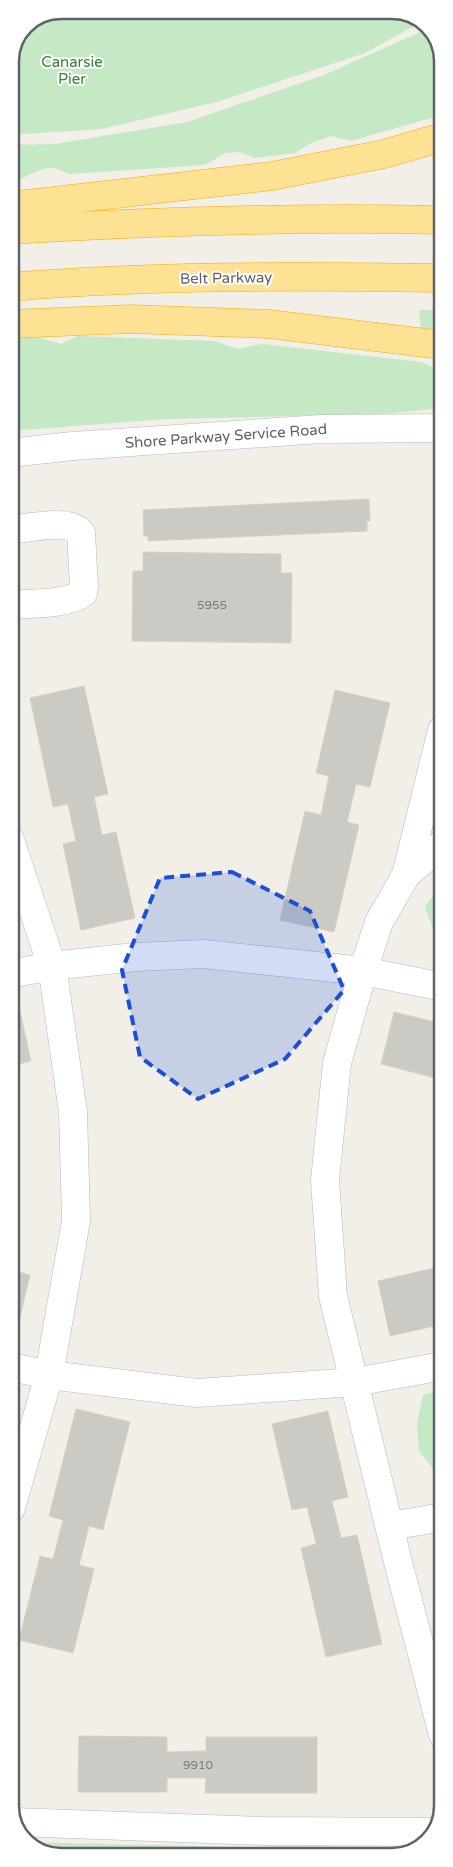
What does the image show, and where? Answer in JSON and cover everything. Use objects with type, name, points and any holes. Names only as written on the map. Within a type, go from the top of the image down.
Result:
[{"type":"highway","points":[[19,205],[272,176],[384,154],[434,139]]},
{"type":"highway","points":[[19,230],[359,218],[434,220]]},
{"type":"highway","name":"Belt Parkway","points":[[19,286],[67,282],[233,277],[434,278]]},
{"type":"highway","points":[[19,324],[131,319],[269,324],[434,344]]},
{"type":"street","name":"Shore Parkway Service Road","points":[[19,452],[73,446],[321,429],[434,428]]},
{"type":"street","points":[[19,529],[60,525],[69,525],[77,528],[81,533],[84,586],[83,593],[76,598],[19,604]]},
{"type":"street","points":[[434,762],[406,875],[379,922],[337,1063],[325,1180],[334,1296],[434,1700]]},
{"type":"street","points":[[406,875],[434,851]]},
{"type":"street","points":[[19,867],[52,966],[74,1112],[76,1221],[49,1375],[19,1480]]},
{"type":"street","points":[[19,972],[52,966],[135,957],[204,954],[363,971],[434,985]]},
{"type":"street","points":[[19,1369],[49,1375],[197,1393],[355,1382],[434,1368]]},
{"type":"street","points":[[390,1526],[434,1518]]},
{"type":"street","points":[[22,1822],[266,1831],[425,1832]]},
{"type":"highlighted area","points":[[232,872],[310,911],[344,990],[285,1059],[198,1099],[140,1057],[122,970],[160,878]]},
{"type":"green space","name":"Canarsie Pier","points":[[60,19],[395,19],[415,25],[365,53],[217,102],[101,129],[19,134],[20,52],[26,37],[37,26],[44,22]]},
{"type":"green space","points":[[422,31],[429,40],[433,52],[434,117],[350,141],[331,136],[311,143],[295,153],[254,158],[240,152],[226,153],[205,165],[69,174],[55,168],[47,168],[19,179],[19,145],[55,144],[187,122],[324,75]]},
{"type":"green space","points":[[419,310],[434,310],[434,330],[421,328]]},
{"type":"green space","points":[[33,336],[61,344],[78,336],[215,341],[237,349],[262,344],[421,362],[434,368],[434,409],[385,414],[166,419],[19,430],[19,337]]},
{"type":"green space","points":[[434,894],[434,931],[425,907]]},
{"type":"green space","points":[[434,1392],[434,1471],[419,1450],[417,1423],[423,1395]]},
{"type":"green space","points":[[39,1842],[236,1847],[58,1848]]},
{"type":"building","points":[[369,499],[370,521],[367,521],[367,531],[148,541],[148,536],[144,536],[143,510]]},
{"type":"building","points":[[143,552],[281,554],[281,573],[292,573],[291,643],[132,641],[133,571],[143,571]]},
{"type":"building","points":[[84,686],[108,794],[94,797],[102,835],[116,832],[135,918],[81,930],[63,844],[76,841],[68,804],[53,807],[30,698]]},
{"type":"building","points":[[335,690],[390,703],[370,787],[356,784],[347,822],[359,825],[334,932],[280,920],[305,811],[321,815],[329,776],[316,773]]},
{"type":"building","points":[[19,1007],[31,1061],[19,1064]]},
{"type":"building","points":[[394,1012],[434,1022],[434,1078],[381,1064]]},
{"type":"building","points":[[434,1268],[434,1326],[390,1336],[378,1281]]},
{"type":"building","points":[[19,1272],[30,1275],[19,1322]]},
{"type":"building","points":[[76,1409],[130,1422],[103,1530],[89,1526],[79,1565],[94,1569],[73,1653],[19,1640],[40,1556],[53,1559],[63,1520],[49,1516]]},
{"type":"building","points":[[328,1411],[348,1497],[332,1501],[341,1538],[357,1535],[382,1644],[326,1657],[301,1548],[316,1544],[315,1539],[307,1507],[292,1510],[272,1424]]},
{"type":"building","points":[[79,1736],[167,1737],[167,1752],[206,1751],[206,1737],[317,1737],[317,1793],[205,1793],[206,1778],[167,1778],[167,1792],[78,1792]]}]
